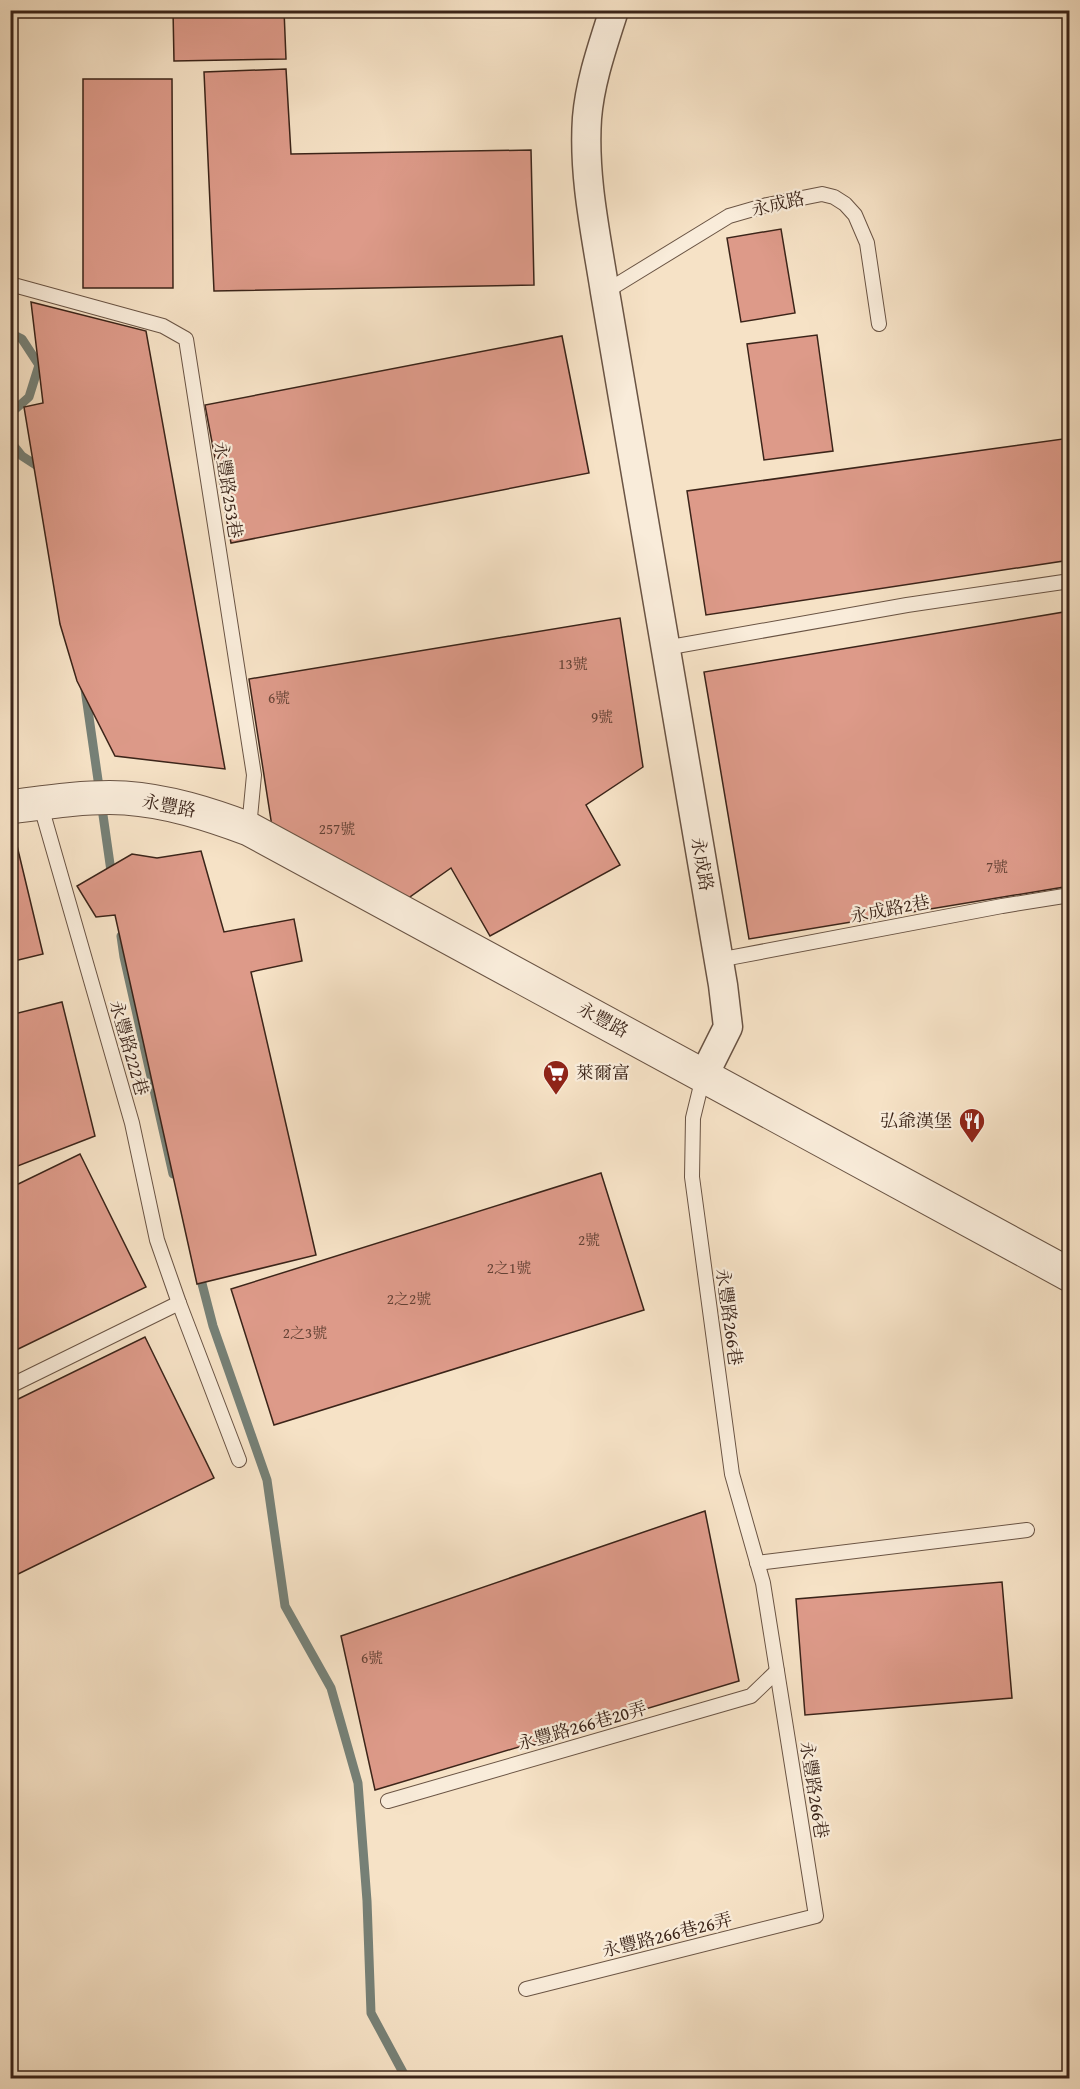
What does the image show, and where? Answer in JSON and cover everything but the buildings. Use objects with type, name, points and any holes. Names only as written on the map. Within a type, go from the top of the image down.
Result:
[{"type":"street","name":"永成路","points":[[614,10],[596,70],[587,117],[587,160],[605,292],[728,1027],[704,1075]]},
{"type":"street","name":"永豐路","points":[[25,805],[124,798],[204,813],[249,829],[1070,1275]]},
{"type":"lane","name":"永成路","points":[[605,292],[729,216],[767,205],[822,194],[839,201],[855,216],[867,243],[879,324]]},
{"type":"lane","name":"永豐路253巷","points":[[10,284],[163,326],[186,339],[254,775],[249,829]]},
{"type":"lane","points":[[665,648],[907,605],[1070,580]]},
{"type":"lane","name":"永豐路222巷","points":[[25,805],[132,1123],[157,1240],[239,1460]]},
{"type":"lane","name":"永成路2巷","points":[[718,960],[1002,906],[1070,896]]},
{"type":"lane","name":"永豐路266巷","points":[[704,1075],[693,1118],[692,1177],[732,1474],[763,1583],[816,1916]]},
{"type":"lane","points":[[10,1386],[179,1303]]},
{"type":"lane","points":[[757,1563],[1027,1530]]},
{"type":"lane","name":"永豐路266巷20弄","points":[[388,1801],[751,1696],[777,1671]]},
{"type":"lane","name":"永豐路266巷26弄","points":[[526,1989],[816,1916]]},
{"type":"waterway","points":[[10,333],[22,339],[39,365],[29,397],[10,414]]},
{"type":"waterway","points":[[10,441],[22,456],[42,469]]},
{"type":"waterway","points":[[85,689],[112,878]]},
{"type":"waterway","points":[[121,936],[173,1174]]},
{"type":"waterway","points":[[199,1272],[213,1326],[267,1480],[285,1606],[331,1688],[358,1783],[367,1901],[371,2013],[406,2078]]},
{"type":"place","name":"萊爾富","points":[[556,1096]]},
{"type":"place","name":"弘爺漢堡","points":[[972,1144]]}]
